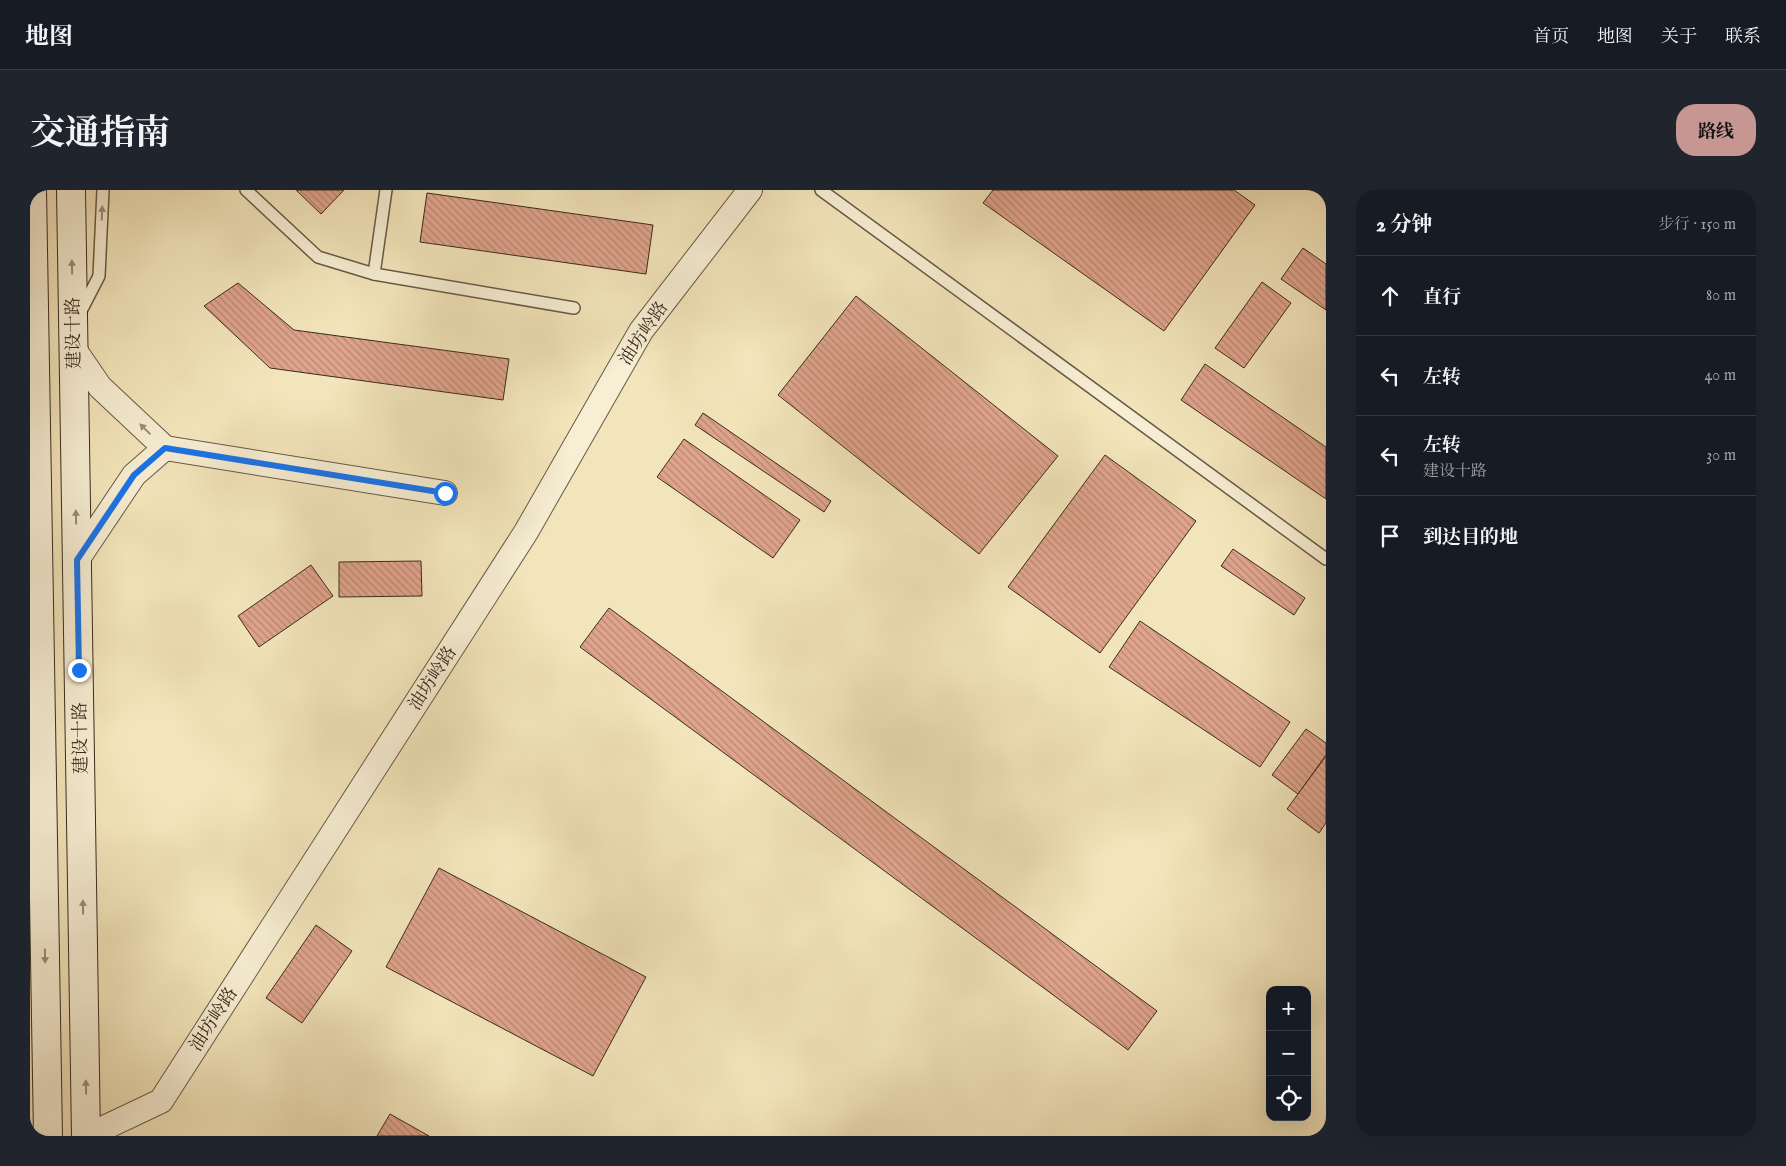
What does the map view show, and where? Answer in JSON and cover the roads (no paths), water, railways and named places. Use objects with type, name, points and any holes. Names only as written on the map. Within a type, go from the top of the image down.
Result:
[{"type":"main road","points":[[32,190],[48,1136]]},
{"type":"main road","name":"建设十路","points":[[71,190],[87,1136]]},
{"type":"street","name":"油坊岭路","points":[[87,1136],[161,1101],[526,532],[641,331],[750,190]]},
{"type":"street","points":[[73,337],[100,387],[165,448],[445,493]]},
{"type":"street","points":[[77,560],[134,475],[165,448]]},
{"type":"lane","points":[[73,337],[99,276],[103,190]]},
{"type":"lane","points":[[246,190],[318,257],[374,274],[574,308]]},
{"type":"lane","points":[[374,274],[386,190]]},
{"type":"lane","points":[[821,190],[1326,558]]}]
